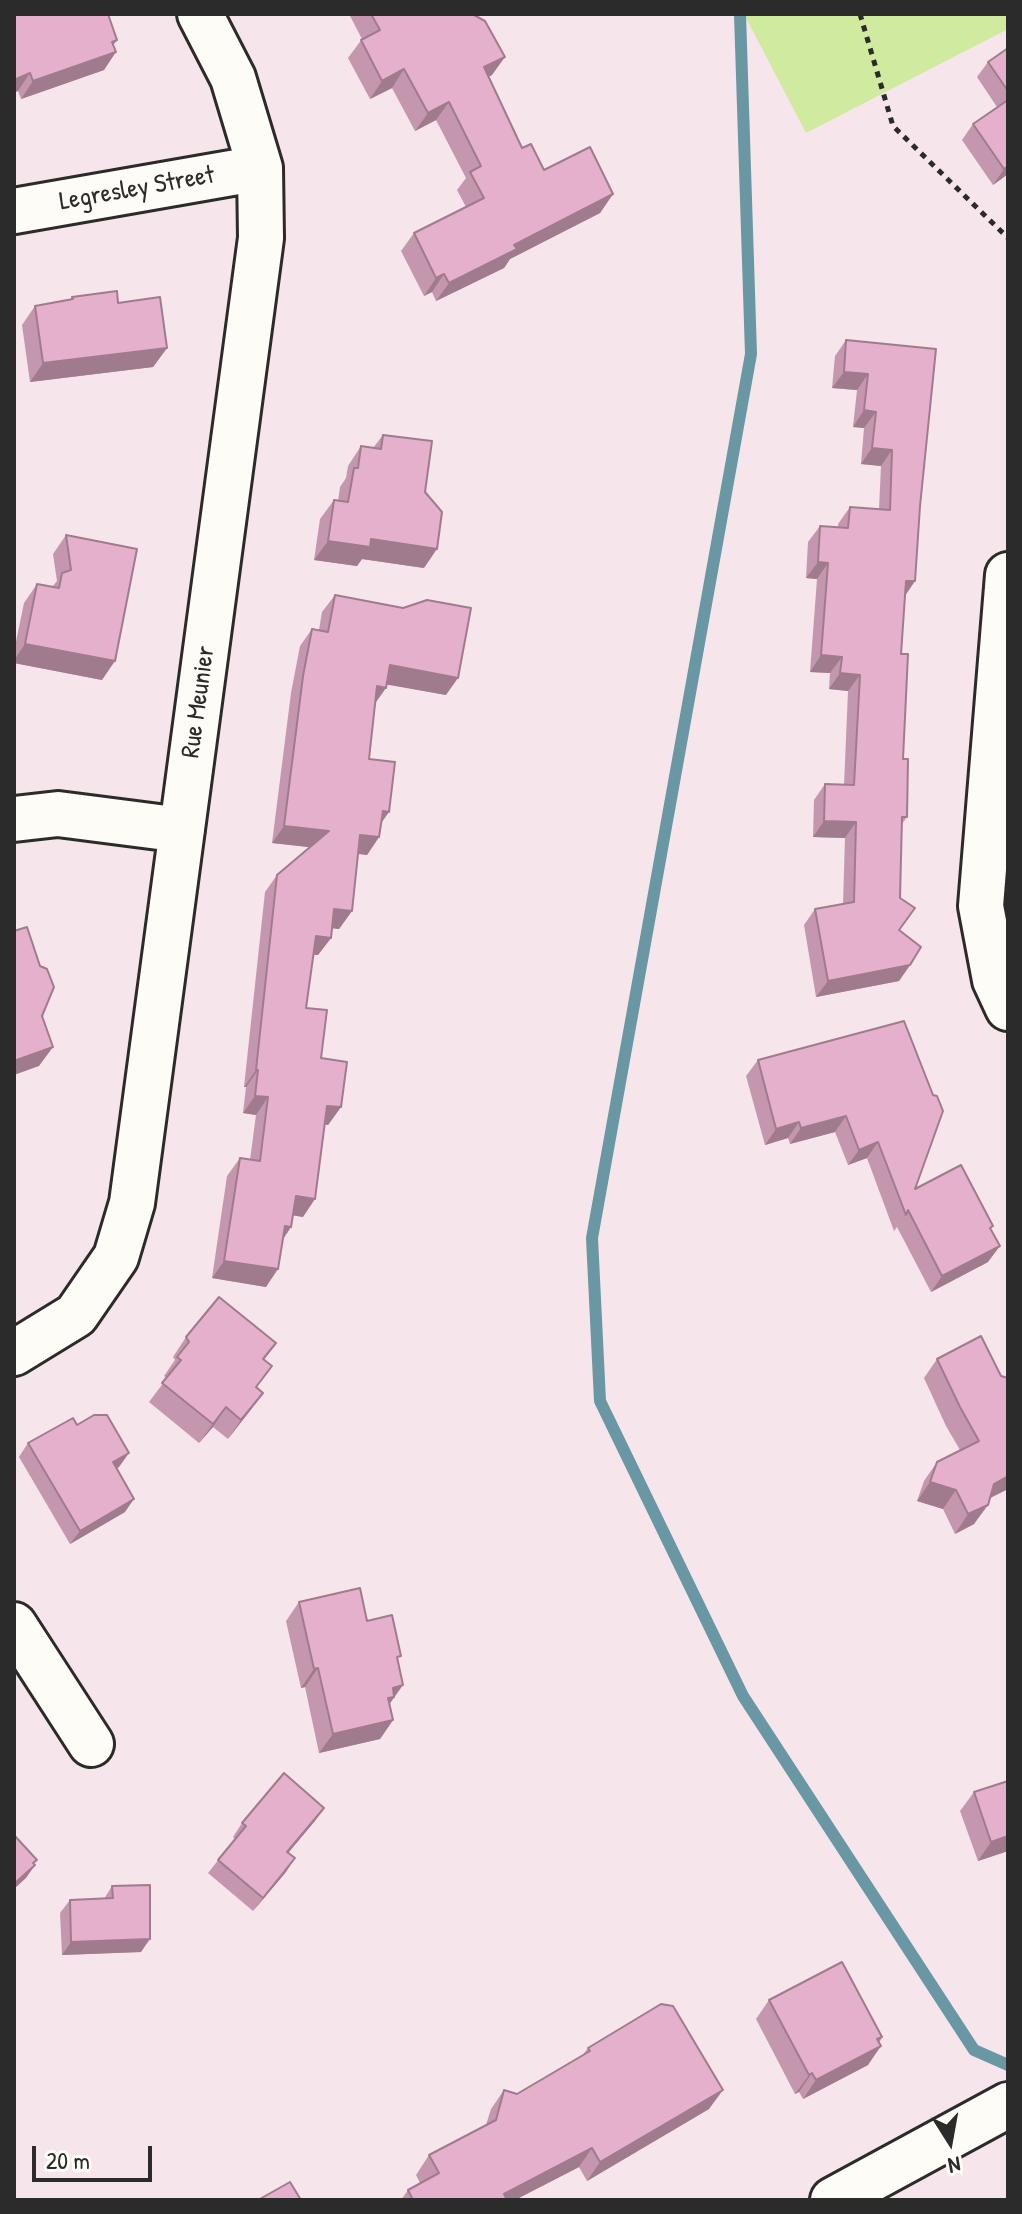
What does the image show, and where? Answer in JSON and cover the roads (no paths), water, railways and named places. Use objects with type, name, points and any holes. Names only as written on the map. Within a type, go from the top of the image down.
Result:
[{"type":"street","name":"Rue Meunier","points":[[14,1353],[76,1315],[116,1257],[132,1203],[261,238],[260,168],[233,78],[200,14]]},
{"type":"street","name":"Legresley Street","points":[[14,211],[260,168]]},
{"type":"street","points":[[1008,575],[981,906],[995,980],[1008,1008]]},
{"type":"street","points":[[14,819],[58,814],[182,830]]},
{"type":"street","points":[[14,1625],[91,1744]]},
{"type":"street","points":[[833,2200],[1008,2105]]},
{"type":"waterway","points":[[740,14],[751,354],[592,1238],[600,1401],[743,1696],[974,2050],[1008,2065]]}]
